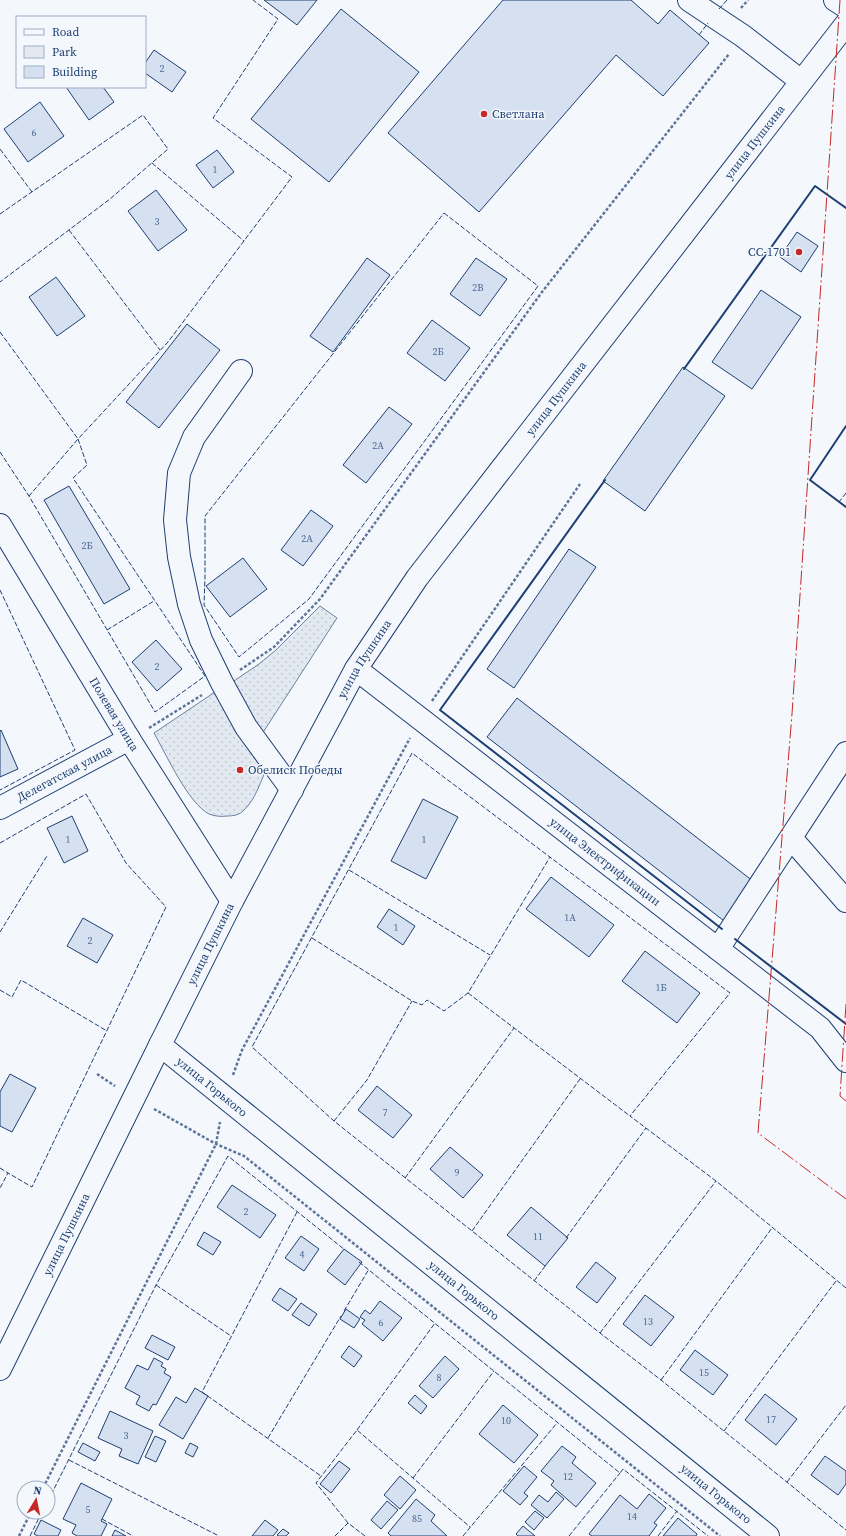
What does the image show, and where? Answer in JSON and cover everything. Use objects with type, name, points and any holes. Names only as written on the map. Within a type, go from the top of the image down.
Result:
[{"type":"main road","points":[[689,0],[743,36],[801,81]]},
{"type":"main road","points":[[835,0],[846,7]]},
{"type":"main road","name":"улица Пушкина","points":[[0,1369],[232,901],[356,669],[417,578],[801,81],[843,33]]},
{"type":"main road","points":[[241,371],[194,437],[179,473],[175,520],[179,557],[189,604],[201,640],[246,727],[292,790]]},
{"type":"main road","name":"Полевая улица","points":[[0,525],[129,739],[232,901]]},
{"type":"main road","name":"улица Электрификации","points":[[356,669],[820,1028],[846,1061]]},
{"type":"main road","name":"Делегатская улица","points":[[0,808],[129,739]]},
{"type":"main road","points":[[718,949],[846,753]]},
{"type":"main road","points":[[791,838],[846,901]]},
{"type":"main road","points":[[820,1028],[846,1049]]},
{"type":"main road","name":"улица Горького","points":[[160,1045],[768,1536]]},
{"type":"path","points":[[129,739],[222,683],[274,647],[320,599],[542,292],[743,36],[741,9],[748,0]]},
{"type":"path","points":[[47,1480],[216,1144],[224,1097],[242,1050],[420,719],[580,484]]},
{"type":"path","points":[[97,1074],[134,1098],[216,1144],[244,1156],[720,1536]]},
{"type":"path","points":[[19,1536],[27,1520]]},
{"type":"green space","points":[[320,606],[337,618],[262,734],[231,683],[259,664],[276,650]]},
{"type":"green space","points":[[215,692],[266,770],[257,791],[248,806],[242,812],[232,816],[209,814],[193,800],[178,777],[154,733]]},
{"type":"building","points":[[264,0],[317,0],[297,25]]},
{"type":"building","name":"Светлана","points":[[503,0],[631,0],[658,24],[670,10],[709,43],[663,96],[616,55],[479,212],[388,133]]},
{"type":"building","points":[[341,9],[419,72],[329,182],[251,119]]},
{"type":"building","points":[[154,50],[186,72],[172,92],[146,74],[146,62]]},
{"type":"building","points":[[67,88],[104,88],[114,102],[89,120]]},
{"type":"building","points":[[40,102],[64,136],[28,162],[4,129]]},
{"type":"building","points":[[217,150],[234,172],[213,188],[196,165]]},
{"type":"building","points":[[156,190],[187,230],[158,251],[128,211]]},
{"type":"building","name":"СС-1701","points":[[797,232],[818,246],[801,272],[780,257]]},
{"type":"building","points":[[367,258],[390,275],[333,352],[310,336]]},
{"type":"building","points":[[476,258],[507,279],[480,316],[450,294]]},
{"type":"building","points":[[56,277],[85,316],[57,336],[29,297]]},
{"type":"building","points":[[761,290],[801,317],[752,389],[712,362]]},
{"type":"building","points":[[432,320],[470,348],[445,381],[407,353]]},
{"type":"building","points":[[187,324],[220,350],[159,428],[126,402]]},
{"type":"building","points":[[683,367],[725,396],[645,511],[603,481]]},
{"type":"building","points":[[389,407],[412,424],[366,483],[343,465]]},
{"type":"building","points":[[69,486],[130,589],[104,604],[44,500]]},
{"type":"building","points":[[311,510],[333,526],[303,566],[281,550]]},
{"type":"building","points":[[569,549],[596,567],[514,688],[487,669]]},
{"type":"building","points":[[243,558],[267,589],[230,617],[206,586]]},
{"type":"building","points":[[156,640],[182,669],[157,691],[132,662]]},
{"type":"building","points":[[517,698],[758,885],[728,924],[487,737]]},
{"type":"building","points":[[1,730],[18,769],[0,777],[0,731]]},
{"type":"building","points":[[423,799],[458,817],[426,879],[391,861]]},
{"type":"building","points":[[72,816],[88,851],[64,863],[47,828]]},
{"type":"building","points":[[551,877],[614,925],[589,957],[526,909]]},
{"type":"building","points":[[389,909],[415,926],[403,945],[377,927]]},
{"type":"building","points":[[83,918],[113,935],[97,963],[67,946]]},
{"type":"building","points":[[645,951],[700,993],[677,1023],[622,981]]},
{"type":"building","points":[[10,1074],[36,1088],[12,1132],[0,1126],[0,1092]]},
{"type":"building","points":[[377,1086],[412,1115],[393,1138],[358,1110]]},
{"type":"building","points":[[450,1147],[483,1175],[463,1198],[430,1169]]},
{"type":"building","points":[[232,1185],[276,1215],[260,1238],[217,1207]]},
{"type":"building","points":[[531,1207],[568,1238],[545,1266],[507,1235]]},
{"type":"building","points":[[204,1232],[221,1242],[213,1255],[197,1245]]},
{"type":"building","points":[[301,1236],[319,1249],[304,1271],[285,1258]]},
{"type":"building","points":[[344,1249],[362,1262],[345,1285],[327,1271]]},
{"type":"building","points":[[596,1262],[616,1278],[597,1303],[576,1287]]},
{"type":"building","points":[[280,1288],[297,1299],[288,1311],[272,1300]]},
{"type":"building","points":[[645,1295],[674,1317],[651,1346],[623,1324]]},
{"type":"building","points":[[380,1301],[402,1318],[383,1341],[362,1324],[365,1320],[360,1317],[365,1310],[370,1314]]},
{"type":"building","points":[[301,1303],[317,1314],[309,1326],[292,1315]]},
{"type":"building","points":[[346,1309],[360,1319],[354,1328],[340,1319]]},
{"type":"building","points":[[152,1335],[175,1347],[168,1360],[145,1348]]},
{"type":"building","points":[[349,1346],[362,1356],[354,1367],[341,1357]]},
{"type":"building","points":[[695,1350],[728,1375],[713,1395],[680,1370]]},
{"type":"building","points":[[445,1356],[459,1369],[433,1398],[419,1386]]},
{"type":"building","points":[[154,1358],[163,1363],[161,1366],[166,1369],[164,1373],[171,1377],[156,1405],[153,1404],[149,1411],[136,1404],[140,1396],[125,1388],[137,1365],[148,1370]]},
{"type":"building","points":[[195,1388],[208,1396],[183,1439],[159,1425],[176,1397],[186,1403]]},
{"type":"building","points":[[765,1394],[797,1419],[776,1445],[745,1420]]},
{"type":"building","points":[[415,1395],[427,1406],[421,1414],[408,1403]]},
{"type":"building","points":[[503,1405],[538,1435],[514,1463],[479,1434]]},
{"type":"building","points":[[110,1411],[153,1431],[138,1464],[119,1456],[122,1449],[98,1438]]},
{"type":"building","points":[[155,1436],[166,1441],[156,1462],[145,1457]]},
{"type":"building","points":[[83,1443],[100,1452],[95,1461],[78,1452]]},
{"type":"building","points":[[190,1443],[198,1447],[193,1457],[185,1453]]},
{"type":"building","points":[[562,1446],[576,1457],[572,1463],[596,1483],[576,1507],[551,1485],[554,1481],[541,1471]]},
{"type":"building","points":[[825,1456],[846,1471],[846,1484],[838,1495],[811,1475]]},
{"type":"building","points":[[339,1461],[350,1469],[331,1493],[320,1484]]},
{"type":"building","points":[[524,1466],[537,1477],[524,1493],[528,1496],[520,1505],[503,1491]]},
{"type":"building","points":[[400,1476],[416,1490],[400,1509],[384,1495]]},
{"type":"building","points":[[81,1483],[112,1499],[101,1521],[107,1524],[101,1536],[77,1536],[72,1533],[76,1525],[63,1519]]},
{"type":"building","points":[[556,1492],[564,1499],[547,1518],[531,1505],[539,1495],[548,1502]]},
{"type":"building","points":[[649,1494],[666,1508],[654,1523],[657,1525],[649,1536],[592,1536],[589,1534],[620,1495],[637,1509]]},
{"type":"building","points":[[416,1499],[435,1515],[431,1521],[447,1536],[391,1536],[388,1533]]},
{"type":"building","points":[[387,1501],[398,1510],[381,1529],[371,1520]]},
{"type":"building","points":[[535,1511],[544,1518],[534,1530],[525,1522]]},
{"type":"building","points":[[678,1518],[697,1534],[696,1536],[663,1536]]},
{"type":"building","points":[[41,1520],[61,1530],[58,1536],[38,1536],[34,1534]]},
{"type":"building","points":[[265,1520],[278,1530],[273,1536],[252,1536]]},
{"type":"building","points":[[523,1526],[535,1536],[518,1536],[516,1534]]},
{"type":"building","points":[[283,1529],[289,1533],[286,1536],[278,1536],[277,1535]]},
{"type":"building","points":[[115,1530],[126,1536],[112,1536]]},
{"type":"fence","points":[[0,452],[29,496],[155,712],[205,676],[73,478],[87,465],[78,439],[168,342],[292,177],[213,118],[278,19],[253,0]]},
{"type":"fence","points":[[719,9],[727,0]]},
{"type":"fence","points":[[699,35],[708,23]]},
{"type":"fence","points":[[0,214],[143,115],[168,149],[110,199],[0,282]]},
{"type":"fence","points":[[0,149],[32,192]]},
{"type":"fence","points":[[152,163],[244,241]]},
{"type":"fence","points":[[444,213],[538,286],[309,599],[239,657],[204,605],[205,516],[444,213]]},
{"type":"fence","points":[[69,230],[160,350]]},
{"type":"fence","points":[[0,332],[78,439],[29,496]]},
{"type":"fence","points":[[846,493],[839,502],[846,507]]},
{"type":"fence","points":[[0,590],[75,750],[0,790]]},
{"type":"fence","points":[[107,630],[154,601]]},
{"type":"fence","points":[[846,1288],[716,1181],[630,1116],[730,993],[412,753],[252,1047],[334,1121],[661,1380],[846,1530]]},
{"type":"fence","points":[[0,843],[86,794],[126,863],[166,907],[32,1187],[8,1173],[0,1188]]},
{"type":"fence","points":[[0,932],[47,856]]},
{"type":"fence","points":[[312,938],[412,1001],[422,1005],[427,1000],[444,1011],[468,993],[550,857]]},
{"type":"fence","points":[[349,870],[490,955]]},
{"type":"fence","points":[[0,990],[12,997],[21,980],[107,1031]]},
{"type":"fence","points":[[468,993],[630,1116]]},
{"type":"fence","points":[[334,1121],[367,1080],[412,1001]]},
{"type":"fence","points":[[405,1178],[514,1028]]},
{"type":"fence","points":[[472,1231],[580,1079]]},
{"type":"fence","points":[[566,1238],[646,1128]]},
{"type":"fence","points":[[56,1485],[156,1285],[228,1156],[345,1250]]},
{"type":"fence","points":[[0,1168],[8,1173]]},
{"type":"fence","points":[[600,1333],[716,1181]]},
{"type":"fence","points":[[297,1212],[202,1392],[321,1476]]},
{"type":"fence","points":[[661,1380],[772,1228]]},
{"type":"fence","points":[[359,1262],[620,1473],[623,1469],[708,1536]]},
{"type":"fence","points":[[534,1281],[546,1265]]},
{"type":"fence","points":[[344,1311],[369,1269]]},
{"type":"fence","points":[[724,1431],[836,1281]]},
{"type":"fence","points":[[156,1285],[231,1336]]},
{"type":"fence","points":[[268,1438],[341,1316]]},
{"type":"fence","points":[[357,1430],[435,1323]]},
{"type":"fence","points":[[413,1478],[494,1371]]},
{"type":"fence","points":[[787,1482],[846,1405]]},
{"type":"fence","points":[[463,1536],[557,1423]]},
{"type":"fence","points":[[348,1523],[316,1483],[357,1430],[470,1527]]},
{"type":"fence","points":[[69,1460],[219,1536]]},
{"type":"fence","points":[[569,1536],[620,1473]]},
{"type":"fence","points":[[658,1536],[677,1511]]},
{"type":"fence","points":[[102,1519],[133,1536]]},
{"type":"fence","points":[[30,1536],[38,1520]]},
{"type":"fence","points":[[335,1536],[348,1523],[365,1536]]},
{"type":"wall","points":[[684,369],[815,186],[846,208]]},
{"type":"wall","points":[[846,426],[810,480],[846,507]]},
{"type":"wall","points":[[605,480],[440,710],[722,929]]},
{"type":"wall","points":[[735,939],[846,1024]]},
{"type":"power","points":[[840,0],[792,714],[758,1133],[846,1199]]},
{"type":"power","points":[[846,1004],[840,1096],[846,1101]]},
{"type":"place","name":"Светлана","points":[[484,114]]},
{"type":"place","name":"СС-1701","points":[[799,252]]},
{"type":"place","name":"Обелиск Победы","points":[[240,770]]}]
